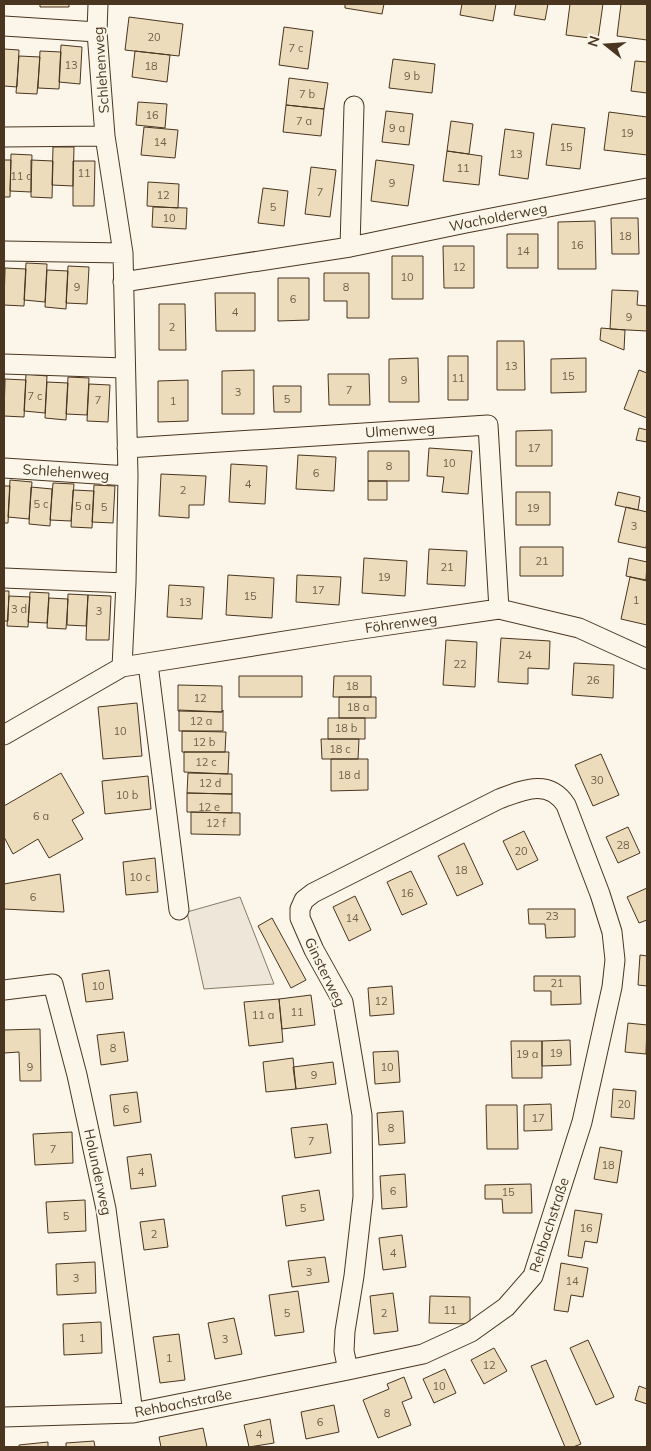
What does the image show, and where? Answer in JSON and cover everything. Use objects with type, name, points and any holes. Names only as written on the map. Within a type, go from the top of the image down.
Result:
[{"type":"street","name":"Schlehenweg","points":[[98,4],[97,32],[105,136],[123,253],[128,476],[122,667]]},
{"type":"street","points":[[4,26],[97,32]]},
{"type":"street","points":[[350,247],[354,106]]},
{"type":"street","points":[[4,137],[105,136]]},
{"type":"street","name":"Wacholderweg","points":[[123,282],[350,247],[466,222],[647,188]]},
{"type":"street","points":[[4,251],[123,253]]},
{"type":"street","points":[[4,364],[125,368]]},
{"type":"street","name":"Ulmenweg","points":[[127,448],[488,424],[498,609]]},
{"type":"street","name":"Schlehenweg","points":[[4,468],[128,476]]},
{"type":"street","points":[[4,578],[126,583]]},
{"type":"street","name":"Föhrenweg","points":[[4,736],[122,667],[348,630],[498,609],[579,628],[647,659]]},
{"type":"street","points":[[148,664],[179,910]]},
{"type":"street","name":"Ginsterweg","points":[[348,1370],[344,1351],[345,1331],[354,1276],[363,1198],[362,1115],[342,1002],[314,950],[300,918],[300,909],[304,900],[313,893],[499,799],[530,788],[544,789]]},
{"type":"street","name":"Rehbachstraße","points":[[4,1417],[133,1413],[423,1354],[471,1332],[506,1307],[533,1276],[582,1122],[612,987],[615,960],[612,932],[600,894],[566,805],[561,797],[554,792],[544,789]]},
{"type":"street","name":"Holunderweg","points":[[4,990],[53,984],[77,1075],[106,1209],[133,1413]]},
{"type":"shaded area","points":[[240,897],[274,984],[204,989],[187,912]]},
{"type":"building","points":[[40,4],[69,4],[69,7],[40,7]]},
{"type":"building","points":[[345,4],[384,4],[382,14],[345,8]]},
{"type":"building","points":[[462,4],[496,4],[493,21],[460,15]]},
{"type":"building","points":[[516,4],[548,4],[545,20],[514,15]]},
{"type":"building","points":[[570,4],[603,4],[598,39],[566,35]]},
{"type":"building","points":[[621,4],[647,4],[647,40],[617,36]]},
{"type":"building","points":[[129,17],[183,24],[179,56],[125,50]]},
{"type":"building","points":[[284,27],[313,31],[308,69],[279,65]]},
{"type":"building","points":[[61,45],[82,47],[80,84],[59,82]]},
{"type":"building","points":[[4,49],[19,50],[17,87],[4,86]]},
{"type":"building","points":[[40,51],[61,52],[59,89],[38,88]]},
{"type":"building","points":[[135,51],[170,55],[167,82],[132,77]]},
{"type":"building","points":[[19,56],[40,57],[37,94],[16,93]]},
{"type":"building","points":[[393,59],[435,64],[432,93],[389,88]]},
{"type":"building","points":[[635,61],[647,62],[647,93],[631,91]]},
{"type":"building","points":[[289,78],[328,83],[324,109],[286,105]]},
{"type":"building","points":[[138,102],[167,104],[165,128],[136,125]]},
{"type":"building","points":[[286,105],[324,109],[321,136],[283,132]]},
{"type":"building","points":[[386,111],[413,114],[409,145],[382,142]]},
{"type":"building","points":[[609,112],[647,117],[647,155],[604,150]]},
{"type":"building","points":[[451,121],[473,124],[469,154],[447,151]]},
{"type":"building","points":[[552,124],[585,128],[580,169],[546,165]]},
{"type":"building","points":[[144,127],[178,130],[175,158],[141,155]]},
{"type":"building","points":[[505,129],[534,133],[528,179],[499,175]]},
{"type":"building","points":[[53,147],[74,147],[73,186],[52,185]]},
{"type":"building","points":[[447,151],[482,156],[479,185],[443,181]]},
{"type":"building","points":[[11,154],[32,155],[31,192],[10,191]]},
{"type":"building","points":[[4,160],[11,160],[10,197],[4,197]]},
{"type":"building","points":[[31,160],[53,161],[52,198],[31,197]]},
{"type":"building","points":[[376,160],[414,165],[408,206],[371,201]]},
{"type":"building","points":[[73,161],[95,161],[94,206],[73,206]]},
{"type":"building","points":[[311,167],[336,170],[330,217],[305,214]]},
{"type":"building","points":[[148,182],[179,184],[178,208],[147,206]]},
{"type":"building","points":[[263,188],[288,191],[284,226],[258,223]]},
{"type":"building","points":[[153,207],[187,208],[186,229],[152,227]]},
{"type":"building","points":[[611,218],[638,218],[639,254],[612,254]]},
{"type":"building","points":[[595,221],[596,269],[558,269],[558,222]]},
{"type":"building","points":[[507,234],[538,234],[538,268],[507,268]]},
{"type":"building","points":[[443,246],[474,246],[474,288],[444,288]]},
{"type":"building","points":[[392,256],[423,256],[423,299],[392,299]]},
{"type":"building","points":[[26,263],[47,264],[45,302],[24,300]]},
{"type":"building","points":[[68,266],[89,267],[87,304],[66,303]]},
{"type":"building","points":[[5,268],[26,269],[24,306],[4,305]]},
{"type":"building","points":[[47,270],[68,271],[66,309],[45,307]]},
{"type":"building","points":[[324,273],[369,273],[369,318],[347,318],[347,301],[324,301]]},
{"type":"building","points":[[278,278],[309,278],[309,320],[278,321]]},
{"type":"building","points":[[612,290],[638,291],[637,305],[647,306],[647,331],[610,329]]},
{"type":"building","points":[[215,293],[255,293],[255,331],[216,331]]},
{"type":"building","points":[[159,304],[185,304],[186,350],[159,350]]},
{"type":"building","points":[[601,328],[625,330],[624,350],[600,340]]},
{"type":"building","points":[[497,341],[524,341],[525,390],[497,390]]},
{"type":"building","points":[[448,356],[468,356],[468,400],[448,400]]},
{"type":"building","points":[[418,358],[419,402],[389,402],[389,359]]},
{"type":"building","points":[[586,358],[586,392],[551,393],[551,359]]},
{"type":"building","points":[[254,370],[254,414],[222,414],[222,371]]},
{"type":"building","points":[[639,370],[647,373],[647,418],[624,409]]},
{"type":"building","points":[[26,374],[47,376],[45,413],[24,411]]},
{"type":"building","points":[[328,374],[369,374],[370,405],[329,405]]},
{"type":"building","points":[[68,377],[89,378],[87,415],[66,414]]},
{"type":"building","points":[[5,379],[26,380],[24,417],[4,416]]},
{"type":"building","points":[[188,380],[188,421],[158,422],[158,381]]},
{"type":"building","points":[[47,382],[68,383],[66,420],[45,418]]},
{"type":"building","points":[[89,384],[110,385],[108,422],[87,421]]},
{"type":"building","points":[[273,386],[301,386],[301,412],[274,412]]},
{"type":"building","points":[[639,428],[647,430],[647,442],[636,440]]},
{"type":"building","points":[[552,430],[552,466],[516,466],[516,431]]},
{"type":"building","points":[[429,448],[472,451],[468,494],[442,492],[444,477],[427,476]]},
{"type":"building","points":[[368,451],[409,451],[409,481],[368,481]]},
{"type":"building","points":[[298,455],[336,457],[334,491],[296,489]]},
{"type":"building","points":[[231,464],[267,466],[265,504],[229,502]]},
{"type":"building","points":[[161,474],[206,476],[204,505],[189,505],[189,518],[159,516]]},
{"type":"building","points":[[10,480],[32,482],[29,519],[8,517]]},
{"type":"building","points":[[368,481],[387,481],[387,500],[368,500]]},
{"type":"building","points":[[53,483],[74,484],[71,521],[50,520]]},
{"type":"building","points":[[94,485],[115,486],[113,523],[92,522]]},
{"type":"building","points":[[4,486],[10,486],[8,523],[4,523]]},
{"type":"building","points":[[31,487],[52,489],[50,526],[29,524]]},
{"type":"building","points":[[73,490],[94,491],[92,528],[71,527]]},
{"type":"building","points":[[516,492],[550,492],[550,525],[516,525]]},
{"type":"building","points":[[618,492],[640,497],[638,510],[615,505]]},
{"type":"building","points":[[626,507],[647,512],[646,548],[618,542]]},
{"type":"building","points":[[520,547],[563,547],[563,576],[520,576]]},
{"type":"building","points":[[429,549],[467,551],[465,586],[427,584]]},
{"type":"building","points":[[364,558],[407,561],[405,596],[362,593]]},
{"type":"building","points":[[629,558],[647,562],[646,580],[626,576]]},
{"type":"building","points":[[228,575],[274,578],[272,618],[226,615]]},
{"type":"building","points":[[297,575],[341,577],[339,605],[296,602]]},
{"type":"building","points":[[630,577],[647,581],[647,625],[621,619]]},
{"type":"building","points":[[169,585],[204,587],[202,619],[167,617]]},
{"type":"building","points":[[4,591],[9,591],[8,621],[4,621]]},
{"type":"building","points":[[30,592],[49,593],[47,623],[28,622]]},
{"type":"building","points":[[68,594],[88,595],[86,626],[67,625]]},
{"type":"building","points":[[88,595],[111,596],[109,640],[86,640]]},
{"type":"building","points":[[9,596],[30,597],[28,627],[7,626]]},
{"type":"building","points":[[49,598],[68,599],[66,629],[47,628]]},
{"type":"building","points":[[501,638],[550,641],[549,669],[528,668],[528,684],[498,682]]},
{"type":"building","points":[[446,640],[477,642],[475,687],[443,685]]},
{"type":"building","points":[[574,663],[614,665],[613,698],[572,695]]},
{"type":"building","points":[[239,676],[302,676],[302,697],[239,697]]},
{"type":"building","points":[[334,676],[371,676],[371,697],[333,697]]},
{"type":"building","points":[[178,685],[222,686],[222,712],[178,711]]},
{"type":"building","points":[[339,697],[376,697],[376,718],[339,718]]},
{"type":"building","points":[[137,703],[142,756],[103,759],[98,707]]},
{"type":"building","points":[[179,710],[222,712],[223,710],[223,731],[179,731]]},
{"type":"building","points":[[328,718],[365,718],[365,739],[328,739]]},
{"type":"building","points":[[182,731],[226,732],[225,752],[182,752]]},
{"type":"building","points":[[321,739],[359,739],[358,759],[322,759]]},
{"type":"building","points":[[184,752],[229,752],[228,774],[184,772]]},
{"type":"building","points":[[601,754],[619,795],[593,806],[575,765]]},
{"type":"building","points":[[331,759],[368,759],[368,790],[331,791]]},
{"type":"building","points":[[61,773],[84,813],[72,820],[83,839],[49,858],[38,839],[13,854],[4,837],[4,806]]},
{"type":"building","points":[[188,773],[232,774],[232,794],[187,793]]},
{"type":"building","points":[[148,776],[151,809],[105,814],[102,781]]},
{"type":"building","points":[[187,793],[232,794],[232,813],[187,812]]},
{"type":"building","points":[[191,812],[240,813],[240,835],[191,834]]},
{"type":"building","points":[[628,827],[640,853],[618,863],[606,837]]},
{"type":"building","points":[[524,831],[538,860],[517,870],[503,841]]},
{"type":"building","points":[[464,843],[483,884],[457,896],[438,856]]},
{"type":"building","points":[[155,858],[158,892],[126,895],[123,862]]},
{"type":"building","points":[[411,871],[427,904],[402,915],[387,882]]},
{"type":"building","points":[[60,874],[64,912],[4,909],[4,884]]},
{"type":"building","points":[[647,888],[647,920],[639,923],[627,897]]},
{"type":"building","points":[[355,896],[371,930],[349,941],[333,907]]},
{"type":"building","points":[[528,909],[575,909],[575,937],[546,938],[545,924],[529,924]]},
{"type":"building","points":[[272,918],[306,980],[291,988],[258,926]]},
{"type":"building","points":[[640,955],[647,956],[647,986],[638,985]]},
{"type":"building","points":[[109,970],[113,999],[86,1002],[82,974]]},
{"type":"building","points":[[534,976],[580,976],[581,1004],[551,1005],[551,991],[534,991]]},
{"type":"building","points":[[392,986],[394,1014],[370,1016],[368,988]]},
{"type":"building","points":[[311,995],[315,1025],[282,1029],[279,999]]},
{"type":"building","points":[[279,999],[283,1042],[249,1046],[244,1002]]},
{"type":"building","points":[[628,1023],[647,1025],[646,1054],[625,1052]]},
{"type":"building","points":[[40,1029],[41,1081],[20,1081],[19,1052],[4,1053],[4,1030]]},
{"type":"building","points":[[124,1032],[128,1061],[101,1065],[97,1035]]},
{"type":"building","points":[[570,1040],[571,1065],[542,1066],[542,1041]]},
{"type":"building","points":[[511,1041],[542,1041],[542,1078],[512,1078]]},
{"type":"building","points":[[398,1051],[400,1082],[375,1084],[373,1052]]},
{"type":"building","points":[[293,1058],[296,1089],[266,1092],[263,1062]]},
{"type":"building","points":[[333,1062],[336,1084],[296,1089],[293,1067]]},
{"type":"building","points":[[613,1089],[636,1091],[634,1119],[611,1117]]},
{"type":"building","points":[[137,1092],[141,1122],[114,1126],[110,1095]]},
{"type":"building","points":[[551,1104],[552,1130],[524,1131],[524,1105]]},
{"type":"building","points":[[486,1105],[517,1105],[518,1149],[487,1149]]},
{"type":"building","points":[[403,1111],[405,1143],[379,1145],[377,1113]]},
{"type":"building","points":[[327,1124],[331,1153],[295,1158],[291,1128]]},
{"type":"building","points":[[72,1132],[73,1163],[35,1165],[33,1134]]},
{"type":"building","points":[[600,1147],[622,1151],[617,1183],[594,1179]]},
{"type":"building","points":[[151,1154],[156,1186],[131,1189],[127,1157]]},
{"type":"building","points":[[405,1174],[407,1207],[382,1209],[380,1176]]},
{"type":"building","points":[[531,1184],[532,1213],[503,1213],[502,1199],[485,1199],[485,1185]]},
{"type":"building","points":[[319,1190],[324,1220],[286,1226],[282,1196]]},
{"type":"building","points":[[85,1200],[86,1231],[48,1233],[46,1202]]},
{"type":"building","points":[[575,1210],[602,1214],[597,1243],[585,1241],[582,1258],[568,1256]]},
{"type":"building","points":[[164,1219],[168,1247],[144,1250],[140,1222]]},
{"type":"building","points":[[402,1235],[406,1267],[383,1270],[379,1238]]},
{"type":"building","points":[[325,1257],[329,1282],[292,1287],[288,1261]]},
{"type":"building","points":[[95,1262],[96,1293],[57,1295],[56,1264]]},
{"type":"building","points":[[561,1263],[588,1268],[583,1297],[571,1295],[568,1312],[554,1310]]},
{"type":"building","points":[[298,1291],[304,1332],[275,1336],[269,1295]]},
{"type":"building","points":[[393,1293],[398,1331],[374,1334],[370,1296]]},
{"type":"building","points":[[430,1296],[470,1297],[470,1324],[429,1323]]},
{"type":"building","points":[[234,1318],[242,1354],[215,1359],[208,1323]]},
{"type":"building","points":[[101,1322],[102,1353],[64,1355],[63,1324]]},
{"type":"building","points":[[179,1334],[185,1380],[160,1383],[153,1337]]},
{"type":"building","points":[[588,1340],[614,1397],[596,1405],[570,1348]]},
{"type":"building","points":[[494,1348],[507,1371],[484,1384],[471,1360]]},
{"type":"building","points":[[546,1360],[581,1444],[573,1447],[565,1447],[531,1366]]},
{"type":"building","points":[[445,1369],[456,1393],[434,1403],[423,1379]]},
{"type":"building","points":[[404,1377],[412,1398],[402,1402],[411,1425],[378,1438],[363,1400],[389,1389],[387,1384]]},
{"type":"building","points":[[639,1386],[647,1389],[647,1404],[635,1400]]},
{"type":"building","points":[[334,1405],[339,1432],[306,1439],[301,1412]]},
{"type":"building","points":[[270,1419],[274,1443],[249,1447],[244,1425]]},
{"type":"building","points":[[203,1428],[207,1447],[161,1447],[159,1437]]},
{"type":"building","points":[[94,1441],[95,1447],[66,1447],[66,1443]]},
{"type":"building","points":[[48,1442],[48,1447],[19,1447],[19,1445]]}]
